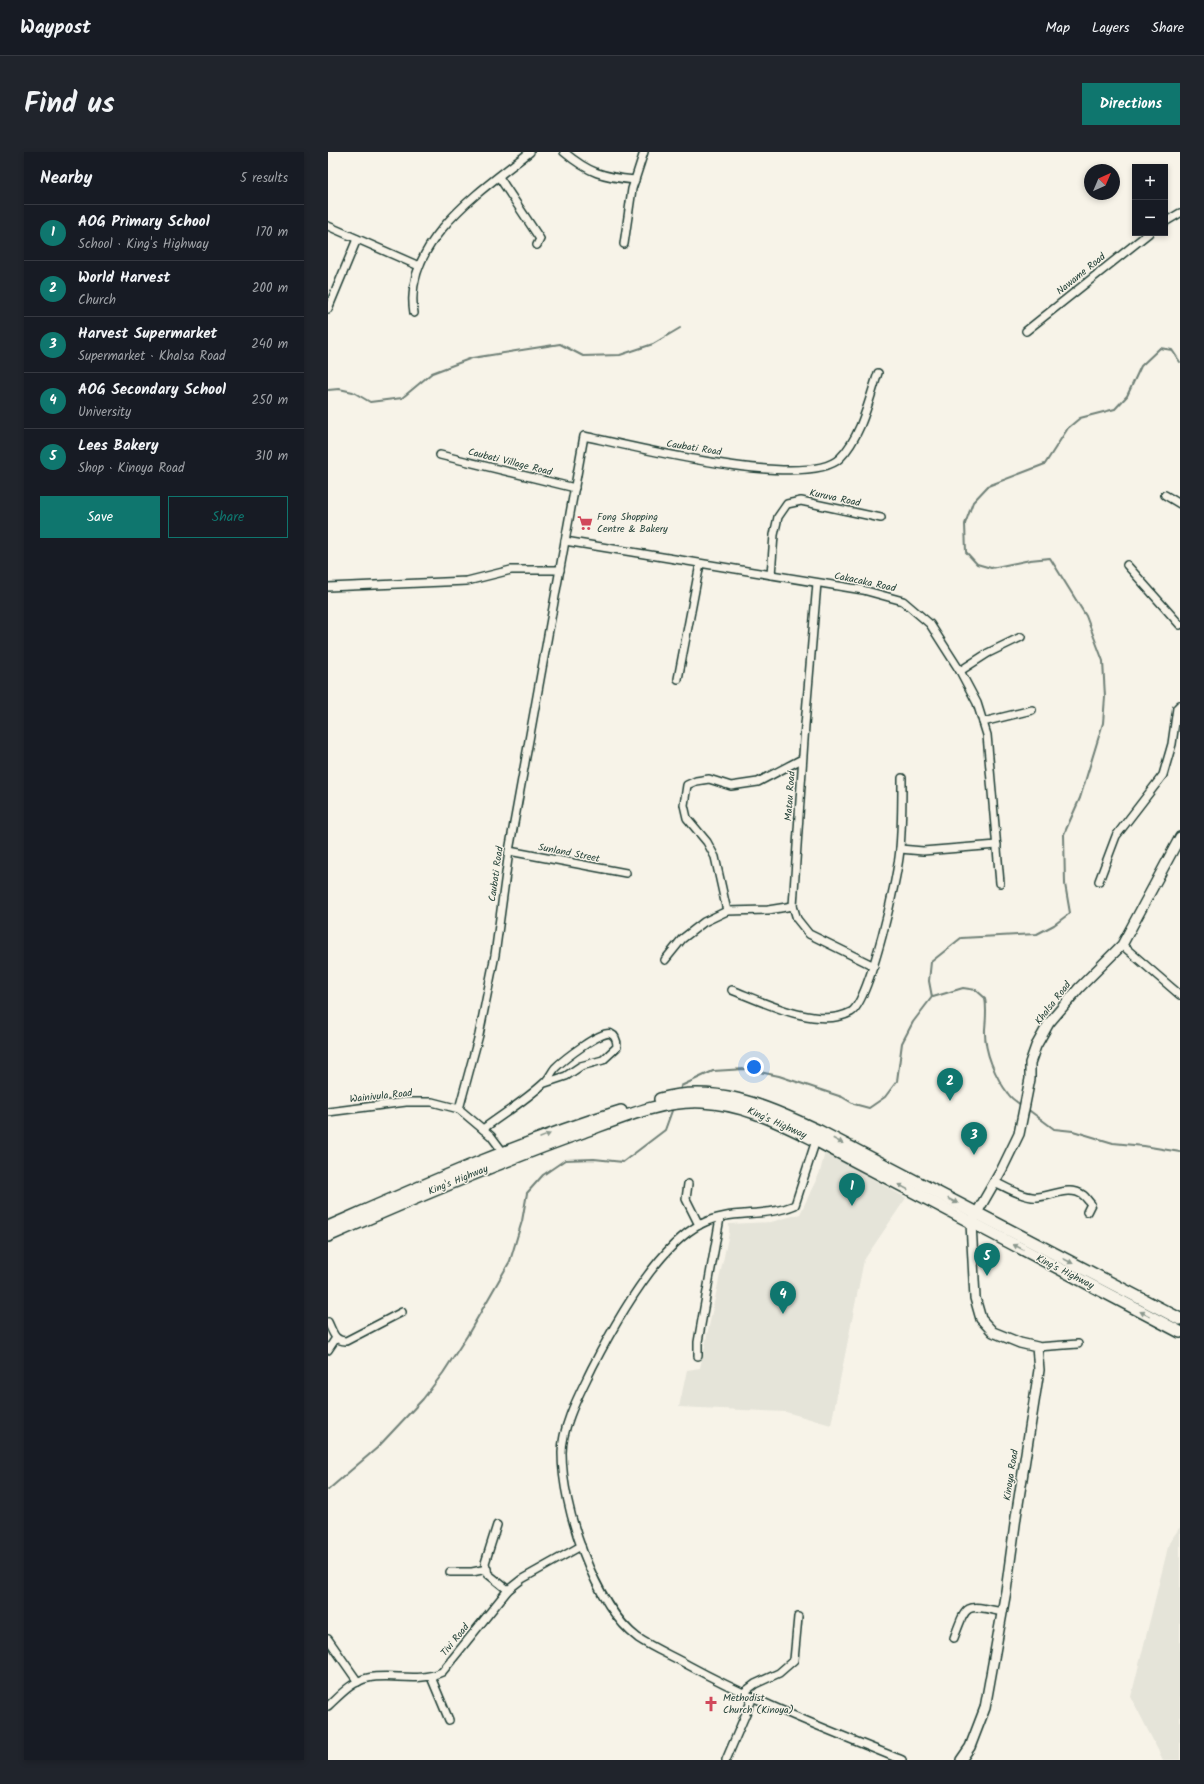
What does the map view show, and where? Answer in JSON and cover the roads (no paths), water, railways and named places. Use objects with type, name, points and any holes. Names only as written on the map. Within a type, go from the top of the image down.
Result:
[{"type":"highway","name":"King's Highway","points":[[328,1236],[449,1183],[556,1132],[667,1100],[681,1099],[741,1108],[759,1113],[817,1136],[977,1213],[1180,1319]]},
{"type":"highway","name":"King's Highway","points":[[817,1136],[971,1223],[1180,1332]]},
{"type":"highway","name":"King's Highway","points":[[328,1227],[444,1176],[506,1156]]},
{"type":"main road","name":"Khalsa Road","points":[[971,1223],[995,1182],[1019,1134],[1030,1079],[1030,1063],[1036,1046],[1050,1023],[1078,988],[1122,945],[1180,837]]},
{"type":"main road","points":[[971,1223],[976,1298],[981,1319],[993,1332],[1020,1343],[1037,1347]]},
{"type":"main road","name":"Kinoya Road","points":[[961,1760],[970,1747],[986,1708],[1039,1370],[1037,1347]]},
{"type":"street","points":[[414,313],[412,299],[419,266],[442,227],[462,207],[530,152]]},
{"type":"street","points":[[564,152],[583,167],[611,178],[635,180]]},
{"type":"street","points":[[624,244],[632,189],[644,152]]},
{"type":"street","points":[[499,177],[540,239],[537,245]]},
{"type":"street","points":[[1168,220],[1180,213]]},
{"type":"street","points":[[328,226],[419,266]]},
{"type":"street","name":"Nawame Road","points":[[1026,331],[1145,236]]},
{"type":"street","points":[[328,309],[357,239]]},
{"type":"street","name":"Caubati Road","points":[[458,1109],[479,1035],[495,955],[509,851],[584,436],[677,457],[773,470],[800,470],[824,467],[840,459],[861,425],[878,373]]},
{"type":"street","name":"Caubati Village Road","points":[[440,455],[575,488]]},
{"type":"street","points":[[1165,495],[1180,504]]},
{"type":"street","name":"Kuruva Road","points":[[771,575],[774,535],[778,517],[787,504],[801,501],[881,518]]},
{"type":"street","name":"Cakacaka Road","points":[[565,540],[700,564],[863,590],[903,601],[930,624],[960,671],[977,704],[987,736],[1000,883]]},
{"type":"street","points":[[678,679],[700,564]]},
{"type":"street","points":[[1127,565],[1180,625]]},
{"type":"street","points":[[328,587],[467,581],[511,570],[560,570]]},
{"type":"street","name":"Matau Road","points":[[816,583],[802,759],[793,906],[797,919],[809,934],[874,966]]},
{"type":"street","points":[[960,671],[988,653],[1021,636]]},
{"type":"street","points":[[1099,881],[1116,836],[1163,775],[1172,744],[1177,708],[1180,705]]},
{"type":"street","points":[[983,722],[1032,710]]},
{"type":"street","points":[[727,912],[715,857],[707,842],[687,818],[684,805],[687,786],[696,781],[709,779],[731,786],[758,782],[802,759]]},
{"type":"street","points":[[732,990],[794,1014],[818,1018],[851,1012],[858,1004],[874,966],[900,850],[902,778]]},
{"type":"street","points":[[900,850],[923,851],[997,845]]},
{"type":"street","name":"Sunland Street","points":[[509,851],[626,874]]},
{"type":"street","points":[[665,960],[682,939],[704,922],[727,912],[768,910],[793,906]]},
{"type":"street","points":[[1122,945],[1180,995]]},
{"type":"street","points":[[483,1129],[545,1083],[566,1076],[581,1066],[603,1060],[617,1047],[614,1036],[607,1033],[590,1041],[554,1069],[545,1083]]},
{"type":"street","name":"Wainivula Road","points":[[328,1112],[406,1102],[432,1102],[458,1109]]},
{"type":"street","points":[[458,1109],[491,1136],[506,1156]]},
{"type":"street","points":[[817,1136],[795,1205],[769,1213],[720,1218],[699,1225],[672,1248],[651,1270],[611,1332],[570,1414],[562,1452],[568,1500],[581,1546],[597,1585],[616,1616],[638,1638],[743,1693],[801,1719],[902,1760]]},
{"type":"street","points":[[995,1182],[1015,1193],[1033,1197],[1048,1196],[1069,1191],[1082,1194],[1091,1204],[1087,1212]]},
{"type":"street","points":[[688,1184],[686,1199],[699,1225]]},
{"type":"street","points":[[698,1356],[698,1342],[720,1218]]},
{"type":"street","points":[[328,1322],[336,1338],[340,1341],[346,1341],[402,1312]]},
{"type":"street","points":[[328,1350],[336,1338]]},
{"type":"street","points":[[1037,1347],[1078,1344]]},
{"type":"street","points":[[497,1525],[485,1563],[488,1574],[508,1590]]},
{"type":"street","name":"Tivi Road","points":[[431,1677],[442,1672],[508,1590],[522,1579],[581,1546]]},
{"type":"street","points":[[450,1572],[472,1572],[487,1569]]},
{"type":"street","points":[[954,1638],[963,1613],[970,1607],[975,1606],[1002,1612]]},
{"type":"street","points":[[743,1693],[755,1684],[779,1673],[794,1660],[798,1617]]},
{"type":"street","points":[[328,1639],[358,1682]]},
{"type":"street","points":[[328,1706],[350,1686],[368,1678],[431,1677],[449,1720]]},
{"type":"street","points":[[726,1760],[753,1697]]},
{"type":"waterway","points":[[328,390],[339,389],[353,392],[370,402],[402,398],[432,373],[472,358],[560,344],[583,356],[620,355],[653,344],[680,328]]},
{"type":"waterway","points":[[680,1091],[681,1086],[713,1071],[745,1069],[779,1076],[842,1097],[854,1104],[869,1108],[885,1097],[897,1081],[902,1043],[913,1022],[932,997],[929,981],[931,962],[961,938],[1037,934],[1054,925],[1070,913],[1065,884],[1064,834],[1080,798],[1103,723],[1105,697],[1103,661],[1086,616],[1050,558],[1030,560],[991,568],[977,564],[966,552],[965,524],[973,502],[988,486],[1045,464],[1068,428],[1080,418],[1115,409],[1127,396],[1141,366],[1160,348],[1172,350],[1180,362]]},
{"type":"waterway","points":[[933,997],[963,988],[976,990],[985,998],[985,1037],[991,1064],[1009,1095],[1021,1105]]},
{"type":"waterway","points":[[328,1490],[377,1448],[423,1399],[443,1373],[467,1336],[510,1261],[522,1221],[527,1193],[543,1175],[565,1160],[594,1159],[623,1162],[665,1130],[673,1108]]},
{"type":"waterway","points":[[1026,1108],[1054,1129],[1073,1131],[1113,1143],[1180,1152]]},
{"type":"place","name":"Fong Shopping Centre & Bakery","points":[[585,523]]},
{"type":"place","name":"World Harvest","points":[[950,1101]]},
{"type":"place","name":"Harvest Supermarket","points":[[974,1155]]},
{"type":"place","name":"AOG Primary School","points":[[852,1206]]},
{"type":"place","name":"Lees Bakery","points":[[987,1276]]},
{"type":"place","name":"AOG Secondary School","points":[[783,1314]]},
{"type":"place","name":"Methodist Church (Kinoya)","points":[[711,1704]]}]
